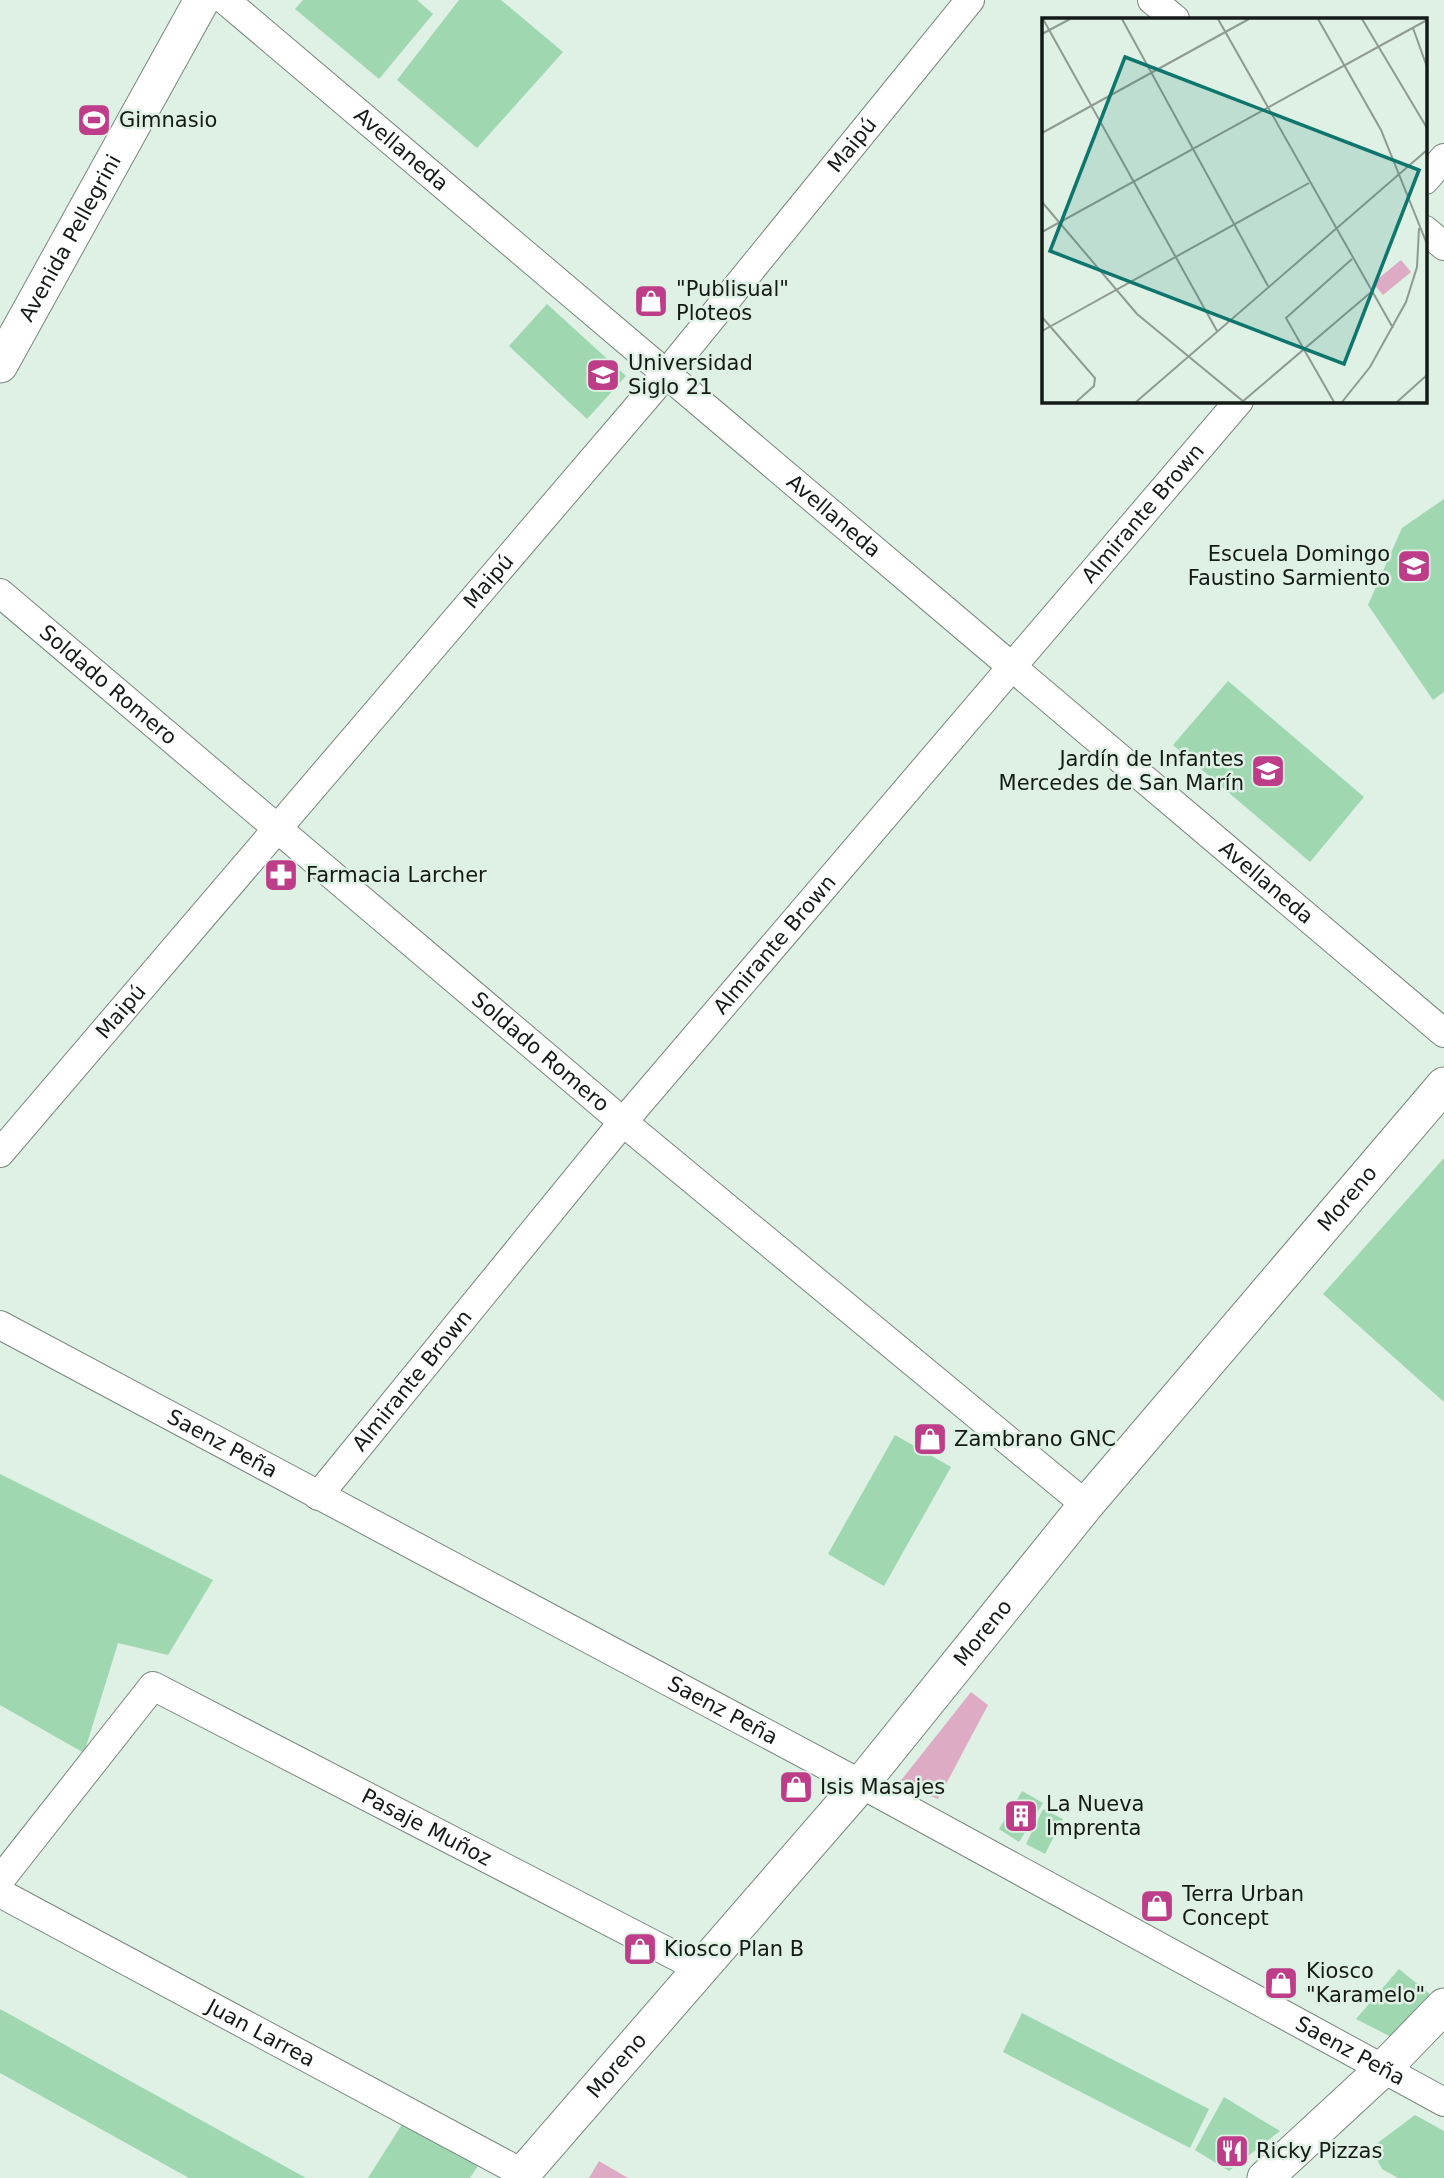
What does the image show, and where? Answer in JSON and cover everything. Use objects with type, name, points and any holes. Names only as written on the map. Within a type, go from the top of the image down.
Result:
[{"type":"street","name":"Avenida Pellegrini","points":[[0,365],[202,0]]},
{"type":"street","name":"Avellaneda","points":[[225,0],[1444,1033]]},
{"type":"street","name":"Maipú","points":[[0,1153],[666,374],[970,0]]},
{"type":"street","points":[[1152,0],[1174,18]]},
{"type":"street","points":[[1426,179],[1444,158]]},
{"type":"street","points":[[1426,231],[1444,246]]},
{"type":"street","name":"Almirante Brown","points":[[318,1496],[623,1122],[1014,668],[1238,402]]},
{"type":"street","name":"Soldado Romero","points":[[0,593],[623,1122],[1086,1505]]},
{"type":"street","name":"Moreno","points":[[521,2176],[861,1784],[1086,1505],[1444,1085]]},
{"type":"street","name":"Saenz Peña","points":[[0,1325],[861,1784],[1444,2102]]},
{"type":"street","name":"Pasaje Muñoz","points":[[0,1880],[153,1686],[701,1969]]},
{"type":"street","name":"Juan Larrea","points":[[0,1893],[521,2176]]},
{"type":"street","points":[[1265,2178],[1384,2068],[1444,2006]]},
{"type":"shaded area","points":[[971,1692],[988,1705],[938,1799],[899,1783]]},
{"type":"shaded area","points":[[599,2161],[628,2178],[589,2178]]},
{"type":"building","points":[[303,0],[417,0],[433,14],[379,79],[295,9]]},
{"type":"building","points":[[459,0],[501,0],[563,52],[477,148],[397,80]]},
{"type":"building","points":[[547,304],[626,376],[587,419],[509,346]]},
{"type":"building","name":"Escuela Domingo Faustino Sarmiento","points":[[1444,499],[1444,692],[1433,700],[1368,605],[1402,528]]},
{"type":"building","name":"Jardín de Infantes Mercedes de San Marín","points":[[1228,681],[1364,797],[1310,862],[1173,745]]},
{"type":"building","points":[[1444,1158],[1444,1402],[1323,1294]]},
{"type":"building","points":[[895,1435],[951,1467],[884,1586],[828,1554]]},
{"type":"building","points":[[0,1474],[213,1580],[168,1655],[118,1643],[84,1753],[0,1705]]},
{"type":"building","name":"La Nueva Imprenta","points":[[1022,1791],[1043,1803],[1019,1842],[999,1829]]},
{"type":"building","points":[[1043,1809],[1063,1819],[1045,1854],[1026,1844]]},
{"type":"building","points":[[1399,1969],[1431,1995],[1395,2039],[1356,2019]]},
{"type":"building","points":[[0,2009],[306,2178],[189,2178],[0,2073]]},
{"type":"building","points":[[1022,2013],[1209,2109],[1190,2148],[1003,2052]]},
{"type":"building","points":[[1224,2097],[1280,2131],[1229,2171],[1195,2150]]},
{"type":"building","points":[[1415,2115],[1444,2131],[1444,2178],[1398,2178],[1382,2169],[1371,2148]]},
{"type":"building","points":[[406,2118],[479,2164],[470,2178],[368,2178]]},
{"type":"place","name":"Gimnasio","points":[[94,120]]},
{"type":"place","name":"\"Publisual\" Ploteos","points":[[651,301]]},
{"type":"place","name":"Universidad Siglo 21","points":[[603,375]]},
{"type":"place","name":"Escuela Domingo Faustino Sarmiento","points":[[1414,566]]},
{"type":"place","name":"Jardín de Infantes Mercedes de San Marín","points":[[1268,771]]},
{"type":"place","name":"Farmacia Larcher","points":[[281,875]]},
{"type":"place","name":"Zambrano GNC","points":[[930,1439]]},
{"type":"place","name":"Isis Masajes","points":[[796,1787]]},
{"type":"place","name":"La Nueva Imprenta","points":[[1021,1816]]},
{"type":"place","name":"Terra Urban Concept","points":[[1157,1906]]},
{"type":"place","name":"Kiosco Plan B","points":[[640,1949]]},
{"type":"place","name":"Kiosco \"Karamelo\"","points":[[1281,1983]]},
{"type":"place","name":"Ricky Pizzas","points":[[1232,2151]]}]
